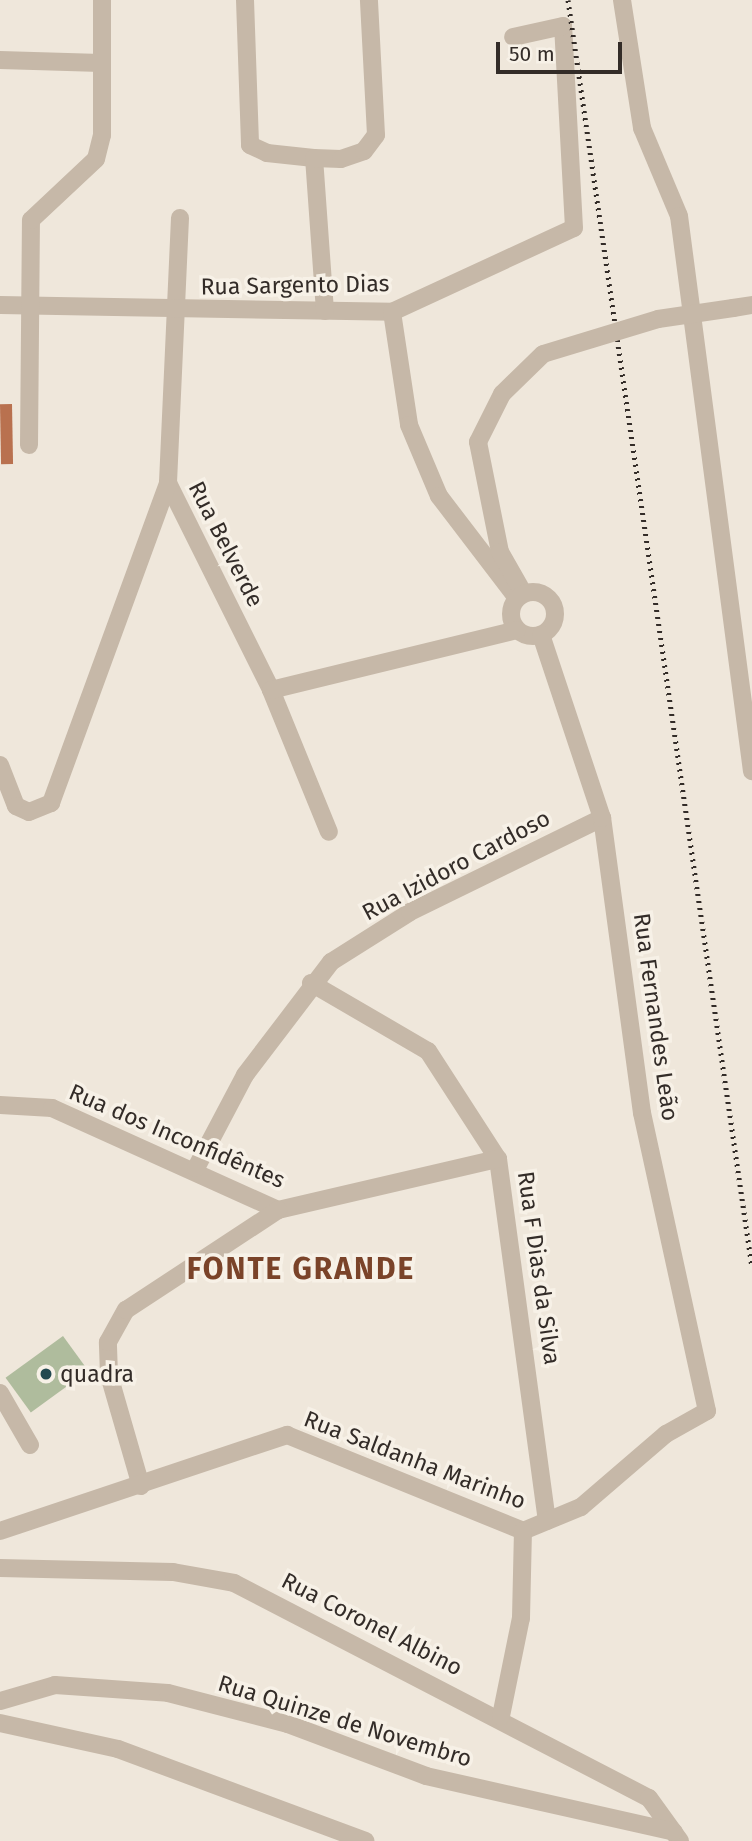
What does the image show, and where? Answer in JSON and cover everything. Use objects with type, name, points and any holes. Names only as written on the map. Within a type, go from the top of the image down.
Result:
[{"type":"street","points":[[29,445],[31,220],[96,159],[102,0]]},
{"type":"street","points":[[245,0],[250,145],[267,153],[314,158],[364,151],[376,135],[369,0]]},
{"type":"street","points":[[622,0],[642,128],[679,216],[752,771]]},
{"type":"street","name":"Rua Sargento Dias","points":[[0,305],[392,312],[574,228],[563,26],[513,37]]},
{"type":"street","points":[[0,60],[101,63]]},
{"type":"street","points":[[314,158],[325,312]]},
{"type":"street","name":"Rua Belverde","points":[[180,218],[168,483],[271,690],[329,832]]},
{"type":"street","points":[[520,596],[500,552],[478,442],[502,394],[543,354],[586,338],[752,305]]},
{"type":"street","points":[[392,312],[409,425],[439,496],[520,596]]},
{"type":"street","points":[[0,765],[16,807],[29,812],[51,803],[69,767],[168,483]]},
{"type":"street","points":[[271,690],[517,630],[541,635],[553,622],[553,605],[541,593],[520,596]]},
{"type":"street","points":[[517,630],[510,614],[520,596]]},
{"type":"street","name":"Rua Fernandes Leão","points":[[541,635],[602,818],[642,1113],[707,1411]]},
{"type":"street","name":"Rua Izidoro Cardoso","points":[[196,1168],[245,1075],[311,984],[331,962],[410,912],[602,818]]},
{"type":"street","name":"Rua F Dias da Silva","points":[[311,984],[428,1051],[498,1159],[547,1521]]},
{"type":"street","name":"Rua dos Inconfidêntes","points":[[0,1105],[52,1108],[196,1168],[278,1210],[498,1159]]},
{"type":"street","points":[[141,1486],[109,1375],[108,1342],[127,1310],[278,1210]]},
{"type":"street","points":[[0,1393],[30,1445]]},
{"type":"street","name":"Rua Saldanha Marinho","points":[[0,1531],[287,1435],[523,1531],[581,1507],[666,1434],[707,1411]]},
{"type":"street","points":[[501,1716],[521,1618],[523,1531]]},
{"type":"street","name":"Rua Coronel Albino","points":[[0,1568],[173,1572],[234,1583],[501,1716],[649,1798],[677,1836]]},
{"type":"street","name":"Rua Quinze de Novembro","points":[[0,1701],[55,1685],[168,1693],[288,1724],[426,1776],[677,1836]]},
{"type":"street","points":[[0,1723],[117,1749],[365,1841]]},
{"type":"green space","name":"quadra","points":[[63,1336],[88,1371],[31,1413],[6,1378]]},
{"type":"building","points":[[0,404],[12,404],[13,464],[1,464]]},
{"type":"railway","points":[[568,0],[752,1267]]},
{"type":"place","name":"quadra","points":[[46,1374]]},
{"type":"district","name":"FONTE GRANDE","points":[[301,1269]]}]
